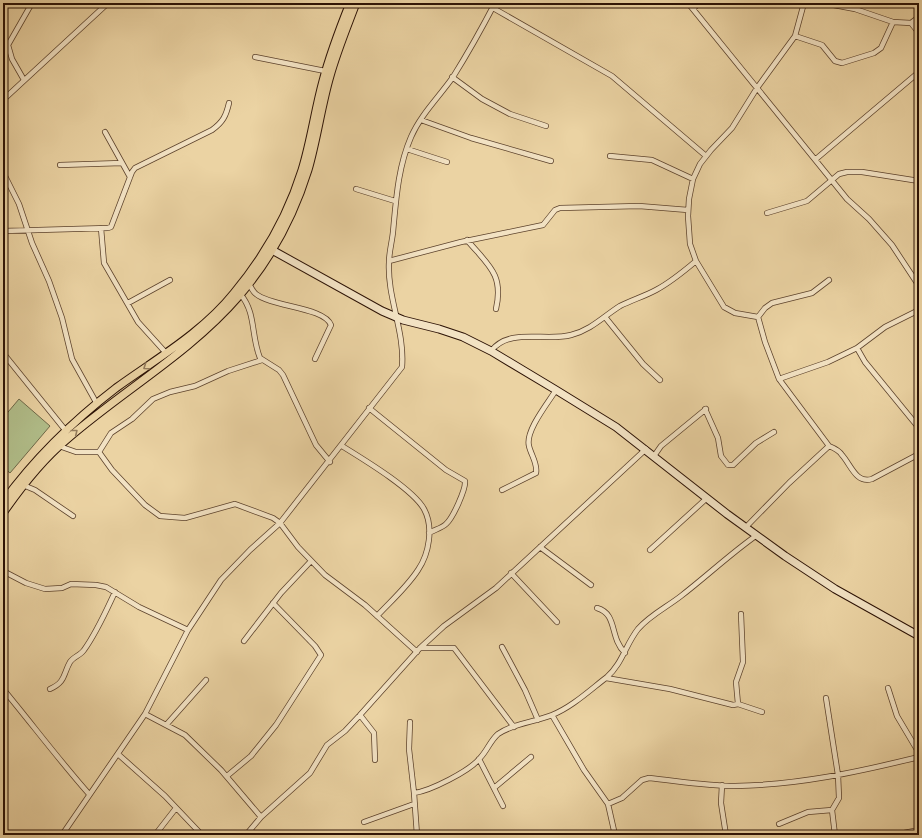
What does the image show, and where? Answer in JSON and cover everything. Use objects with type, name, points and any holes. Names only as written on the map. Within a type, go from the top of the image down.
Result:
[{"type":"main road","points":[[3,502],[41,455],[66,431],[97,404],[200,327],[226,303],[266,248],[281,221],[302,170],[325,72],[350,3]]},
{"type":"main road","points":[[3,513],[23,485],[59,446],[202,333],[241,295],[249,284],[272,250],[286,225],[308,170],[331,72],[356,3]]},
{"type":"street","points":[[24,80],[12,59],[8,45],[32,3]]},
{"type":"street","points":[[3,100],[108,3]]},
{"type":"street","points":[[62,835],[89,794],[119,755],[145,714],[188,630],[221,580],[250,550],[280,523],[330,462],[369,408],[399,373],[402,367],[403,356],[393,308],[389,261],[395,202],[402,164],[407,149],[421,120],[452,77],[495,3]]},
{"type":"street","points":[[688,3],[735,63],[816,159],[847,199],[869,219],[892,245],[919,286]]},
{"type":"street","points":[[693,9],[699,3]]},
{"type":"street","points":[[758,317],[735,313],[724,307],[696,261],[690,244],[688,210],[693,179],[706,156],[732,128],[757,88],[795,36],[804,3]]},
{"type":"street","points":[[823,3],[855,9],[892,22],[911,23],[919,17]]},
{"type":"street","points":[[493,8],[612,76],[706,156]]},
{"type":"street","points":[[795,36],[822,45],[835,61],[842,63],[874,53],[881,48],[892,22]]},
{"type":"street","points":[[911,23],[919,33]]},
{"type":"street","points":[[255,57],[325,72]]},
{"type":"street","points":[[816,159],[919,72]]},
{"type":"street","points":[[452,77],[482,99],[510,114],[546,126]]},
{"type":"street","points":[[3,231],[28,229],[108,228],[114,223],[130,177],[135,168],[142,163],[212,130],[222,123],[229,103]]},
{"type":"street","points":[[421,120],[477,140],[551,161]]},
{"type":"street","points":[[106,132],[130,177]]},
{"type":"street","points":[[407,149],[447,162]]},
{"type":"street","points":[[610,156],[652,160],[693,179]]},
{"type":"street","points":[[60,165],[122,163]]},
{"type":"street","points":[[767,213],[807,201],[839,174],[854,171],[919,182]]},
{"type":"street","points":[[3,172],[19,204],[62,318],[72,360],[97,404]]},
{"type":"street","points":[[356,189],[395,202]]},
{"type":"street","points":[[389,261],[467,240],[543,224],[555,210],[560,208],[639,206],[688,210]]},
{"type":"street","points":[[101,228],[104,263],[138,322],[166,353]]},
{"type":"street","points":[[467,240],[490,267],[498,280],[499,292],[496,309]]},
{"type":"street","points":[[272,250],[396,317],[463,337],[491,351],[616,427],[757,536],[835,589],[919,636]]},
{"type":"street","points":[[491,351],[500,342],[515,338],[570,336],[583,332],[622,306],[670,281],[696,261]]},
{"type":"street","points":[[128,303],[170,280]]},
{"type":"street","points":[[758,317],[765,308],[772,303],[812,293],[829,280]]},
{"type":"street","points":[[249,284],[256,294],[262,297],[318,314],[329,321],[331,325],[326,339],[315,359]]},
{"type":"street","points":[[241,295],[249,307],[253,334],[262,360],[279,370],[283,375],[316,445],[330,462]]},
{"type":"street","points":[[779,379],[828,362],[856,348],[885,327],[919,310]]},
{"type":"street","points":[[605,317],[643,364],[660,380]]},
{"type":"street","points":[[758,317],[765,342],[779,379],[829,446],[838,450],[858,477],[864,480],[872,479],[919,454]]},
{"type":"street","points":[[3,318],[3,326]]},
{"type":"street","points":[[856,348],[865,362],[919,428]]},
{"type":"street","points":[[3,353],[66,431]]},
{"type":"street","points":[[99,452],[111,433],[132,419],[153,399],[170,392],[195,386],[228,371],[262,360]]},
{"type":"street","points":[[502,490],[536,473],[537,469],[528,446],[528,440],[531,431],[556,390]]},
{"type":"street","points":[[369,408],[446,470],[464,481],[466,486],[455,512],[447,524],[429,533]]},
{"type":"street","points":[[654,456],[661,446],[706,409],[718,438],[721,456],[728,465],[733,465],[756,443],[774,432]]},
{"type":"street","points":[[59,446],[76,452],[99,452]]},
{"type":"street","points":[[342,446],[392,478],[419,501],[427,515],[429,533],[427,552],[419,570],[377,616]]},
{"type":"street","points":[[746,527],[788,483],[829,446]]},
{"type":"street","points":[[246,835],[262,817],[310,773],[327,745],[360,715],[420,648],[444,626],[496,588],[646,449]]},
{"type":"street","points":[[99,452],[112,470],[145,505],[160,516],[184,518],[235,504],[266,515],[280,523],[298,547],[325,575],[377,616],[416,652]]},
{"type":"street","points":[[23,485],[35,490],[73,516]]},
{"type":"street","points":[[650,550],[707,498]]},
{"type":"street","points":[[414,793],[442,783],[479,760],[494,738],[514,726],[538,720],[566,708],[606,678],[625,653],[638,630],[648,619],[680,596],[730,554],[757,536]]},
{"type":"street","points":[[540,547],[591,585]]},
{"type":"street","points":[[244,641],[273,603],[312,561]]},
{"type":"street","points":[[3,571],[40,589],[51,590],[71,584],[96,584],[115,592],[139,607],[188,630]]},
{"type":"street","points":[[511,573],[557,622]]},
{"type":"street","points":[[50,689],[60,683],[65,676],[70,662],[83,652],[100,624],[115,592]]},
{"type":"street","points":[[227,776],[251,756],[276,725],[321,656],[315,646],[273,603]]},
{"type":"street","points":[[597,608],[609,614],[616,641],[625,653]]},
{"type":"street","points":[[738,704],[736,682],[743,662],[741,614]]},
{"type":"street","points":[[502,647],[525,690],[538,720]]},
{"type":"street","points":[[420,648],[454,648],[514,726]]},
{"type":"street","points":[[606,678],[684,692],[733,705],[738,704],[762,712]]},
{"type":"street","points":[[167,724],[206,680]]},
{"type":"street","points":[[888,688],[897,716],[919,753]]},
{"type":"street","points":[[3,689],[40,734],[60,762],[89,794]]},
{"type":"street","points":[[826,698],[838,775],[839,798],[832,810],[835,835]]},
{"type":"street","points":[[145,714],[167,724],[185,735],[227,776],[262,817]]},
{"type":"street","points":[[360,715],[374,733],[375,760]]},
{"type":"street","points":[[552,715],[584,770],[608,804],[615,835]]},
{"type":"street","points":[[410,722],[408,749],[414,793],[417,835]]},
{"type":"street","points":[[119,755],[165,796],[202,835]]},
{"type":"street","points":[[608,804],[622,798],[642,780],[649,778],[722,785],[776,784],[838,775],[919,757]]},
{"type":"street","points":[[494,788],[531,758]]},
{"type":"street","points":[[479,760],[504,806]]},
{"type":"street","points":[[722,785],[721,803],[726,835]]},
{"type":"street","points":[[364,822],[414,804]]},
{"type":"street","points":[[155,835],[176,808]]},
{"type":"street","points":[[779,824],[808,812],[832,810]]},
{"type":"street","points":[[894,835],[919,830]]},
{"type":"green space","points":[[19,399],[50,426],[10,473],[3,467],[3,418]]}]
